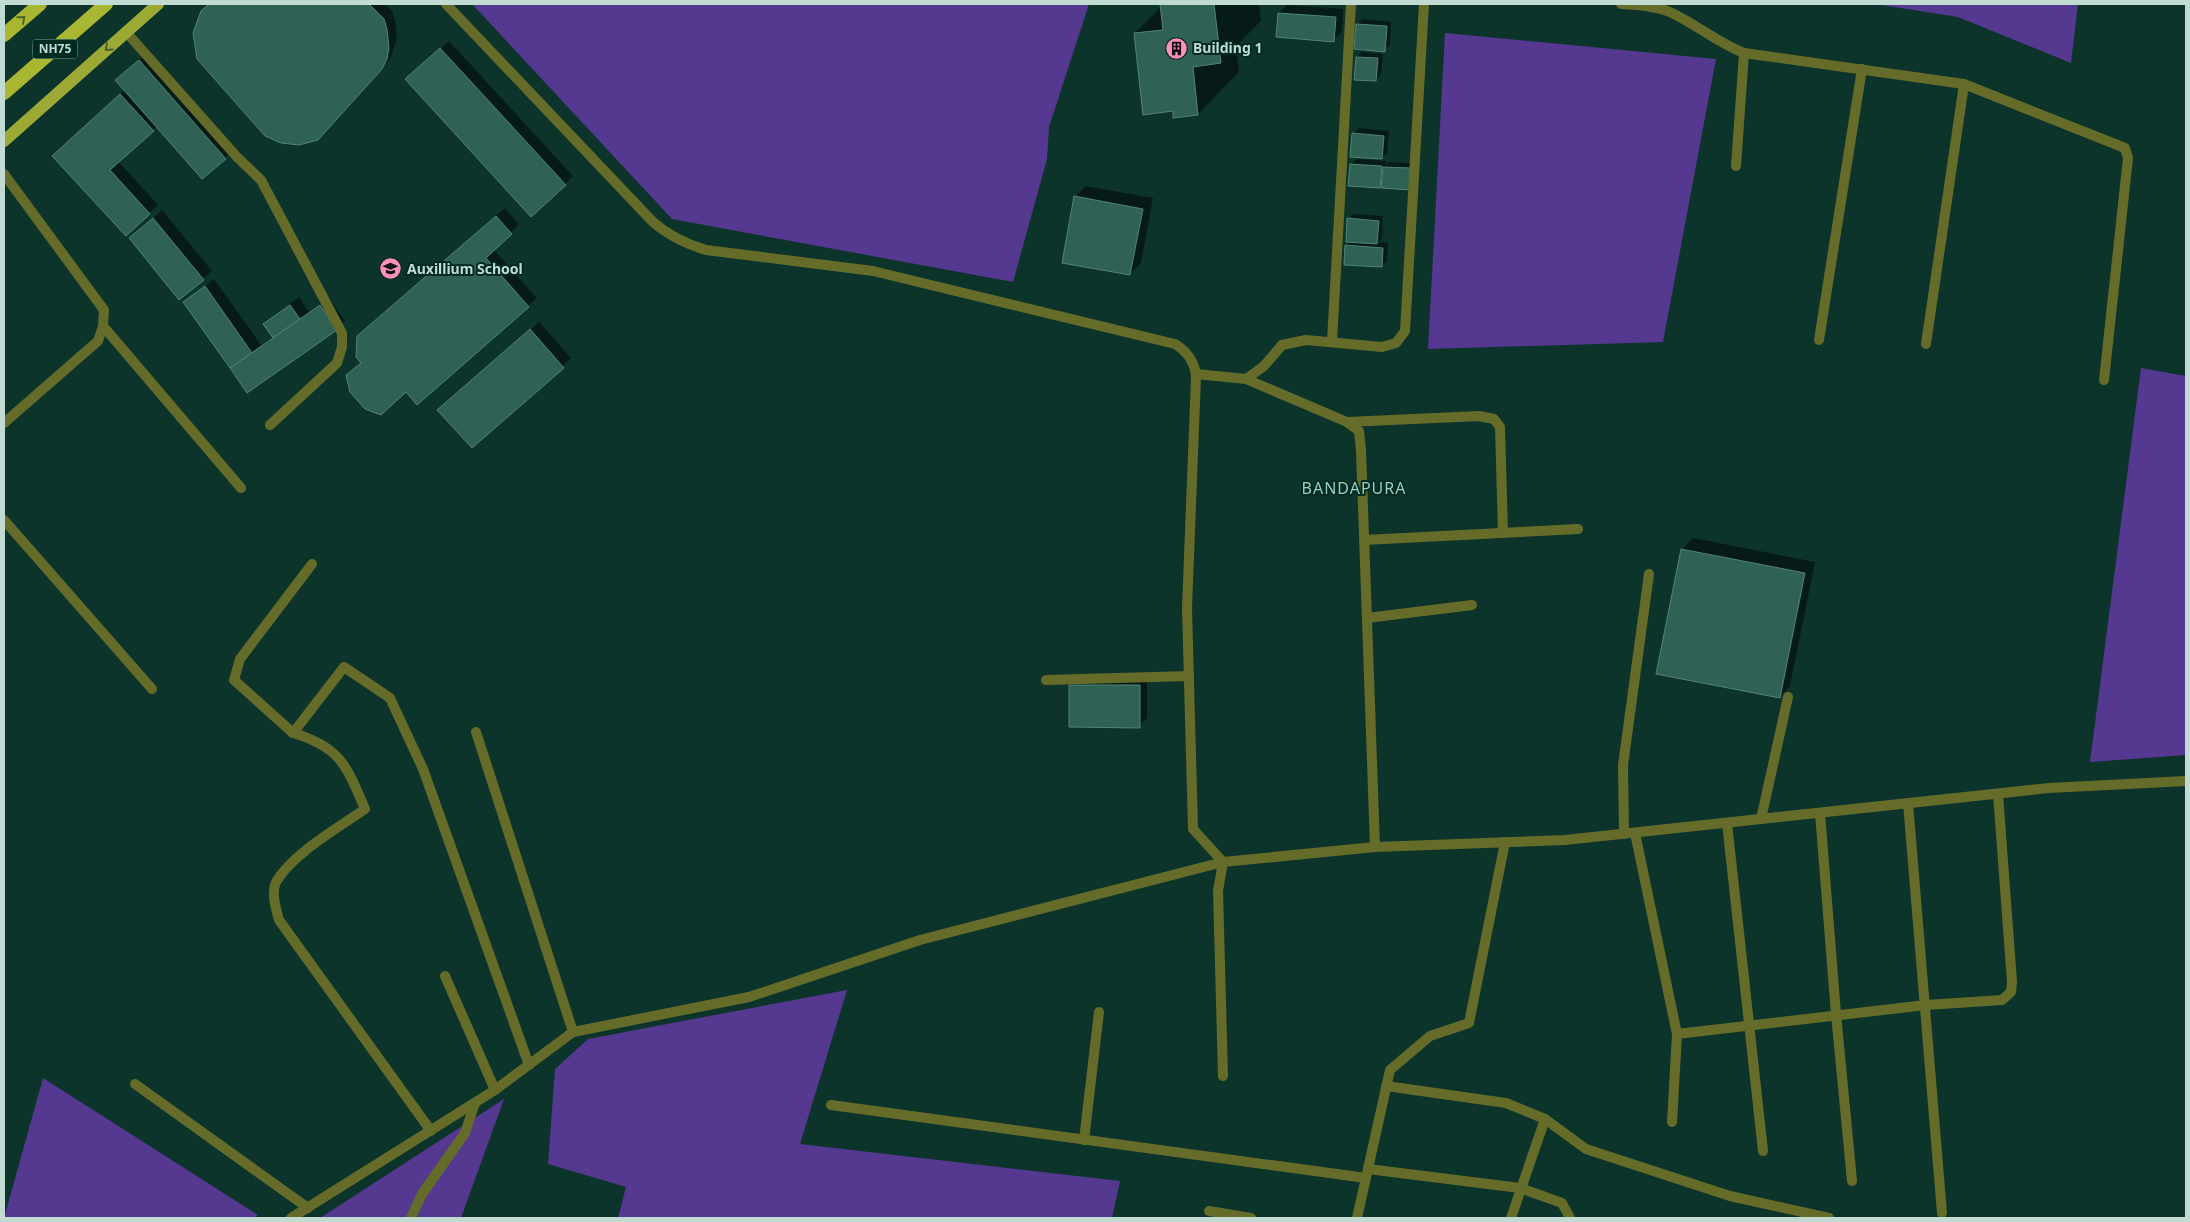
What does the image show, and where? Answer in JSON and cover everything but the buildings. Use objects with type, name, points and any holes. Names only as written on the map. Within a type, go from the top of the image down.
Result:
[{"type":"highway","points":[[4,35],[40,4]]},
{"type":"highway","name":"NH75","points":[[4,93],[106,4]]},
{"type":"main road","points":[[4,141],[158,4]]},
{"type":"street","points":[[446,4],[653,222],[668,234],[690,245],[706,250],[873,271],[1175,344],[1188,354],[1196,374],[1187,608],[1193,829],[1223,862]]},
{"type":"street","points":[[1332,341],[1351,4]]},
{"type":"street","points":[[1246,379],[1264,366],[1282,345],[1306,340],[1382,347],[1396,343],[1404,331],[1424,4]]},
{"type":"street","points":[[1621,4],[1658,6],[1727,46],[1744,53],[1964,84],[2125,148],[2128,158],[2104,380]]},
{"type":"street","points":[[126,32],[261,180],[342,332],[342,347],[337,363],[270,425]]},
{"type":"street","points":[[1736,166],[1744,53]]},
{"type":"street","points":[[1819,340],[1862,69]]},
{"type":"street","points":[[1926,344],[1964,84]]},
{"type":"street","points":[[4,174],[104,310],[103,326],[98,341],[4,423]]},
{"type":"street","points":[[103,326],[241,488]]},
{"type":"street","points":[[1196,374],[1246,379],[1347,422],[1358,431],[1364,540],[1375,847]]},
{"type":"street","points":[[1347,422],[1479,416],[1494,419],[1500,427],[1503,532]]},
{"type":"street","points":[[4,520],[152,689]]},
{"type":"street","points":[[1364,540],[1578,529]]},
{"type":"street","points":[[312,564],[240,659],[234,680],[293,733],[311,738],[337,754],[353,782],[365,809],[294,860],[276,883],[274,901],[279,920],[430,1131]]},
{"type":"street","points":[[1624,834],[1623,765],[1649,574]]},
{"type":"street","points":[[1367,618],[1472,605]]},
{"type":"street","points":[[293,733],[344,667],[390,698],[423,769],[529,1065]]},
{"type":"street","points":[[1046,680],[1189,676]]},
{"type":"street","points":[[1761,819],[1788,697]]},
{"type":"street","points":[[476,732],[573,1032]]},
{"type":"street","points":[[291,1218],[496,1090],[573,1032],[749,997],[920,940],[1223,862],[1375,847],[1565,840],[2049,788],[2186,781]]},
{"type":"street","points":[[1678,1034],[1836,1014],[2002,1000],[2011,992],[2012,982],[1998,794]]},
{"type":"street","points":[[1908,803],[1942,1213]]},
{"type":"street","points":[[1820,813],[1852,1181]]},
{"type":"street","points":[[1727,823],[1763,1151]]},
{"type":"street","points":[[1635,833],[1678,1034],[1672,1122]]},
{"type":"street","points":[[1357,1218],[1390,1070],[1430,1036],[1469,1023],[1505,842]]},
{"type":"street","points":[[1223,862],[1218,891],[1223,1076]]},
{"type":"street","points":[[445,976],[496,1090]]},
{"type":"street","points":[[1084,1140],[1099,1012]]},
{"type":"street","points":[[135,1084],[308,1208]]},
{"type":"street","points":[[1386,1086],[1506,1104],[1545,1119],[1586,1149],[1730,1196],[1829,1218]]},
{"type":"street","points":[[411,1218],[422,1194],[465,1133],[475,1103]]},
{"type":"street","points":[[831,1105],[1084,1140],[1367,1174],[1520,1188],[1562,1203],[1570,1218]]},
{"type":"street","points":[[1511,1218],[1545,1119]]},
{"type":"street","points":[[1209,1211],[1251,1218]]},
{"type":"shaded area","points":[[472,4],[1089,4],[1049,127],[1047,159],[1013,282],[672,219]]},
{"type":"shaded area","points":[[1875,4],[2078,4],[2071,63],[1958,17]]},
{"type":"shaded area","points":[[1445,33],[1716,59],[1663,342],[1428,349]]},
{"type":"shaded area","points":[[2141,368],[2186,376],[2186,755],[2090,762]]},
{"type":"shaded area","points":[[847,990],[800,1144],[1120,1181],[1112,1218],[618,1218],[626,1187],[548,1164],[555,1069],[588,1039]]},
{"type":"shaded area","points":[[43,1078],[258,1215],[253,1218],[4,1218]]},
{"type":"shaded area","points":[[504,1099],[461,1218],[320,1218]]},
{"type":"place","name":"Building 1","points":[[1177,48]]},
{"type":"place","name":"Auxillium School","points":[[391,269]]},
{"type":"district","name":"BANDAPURA","points":[[1354,488]]}]
